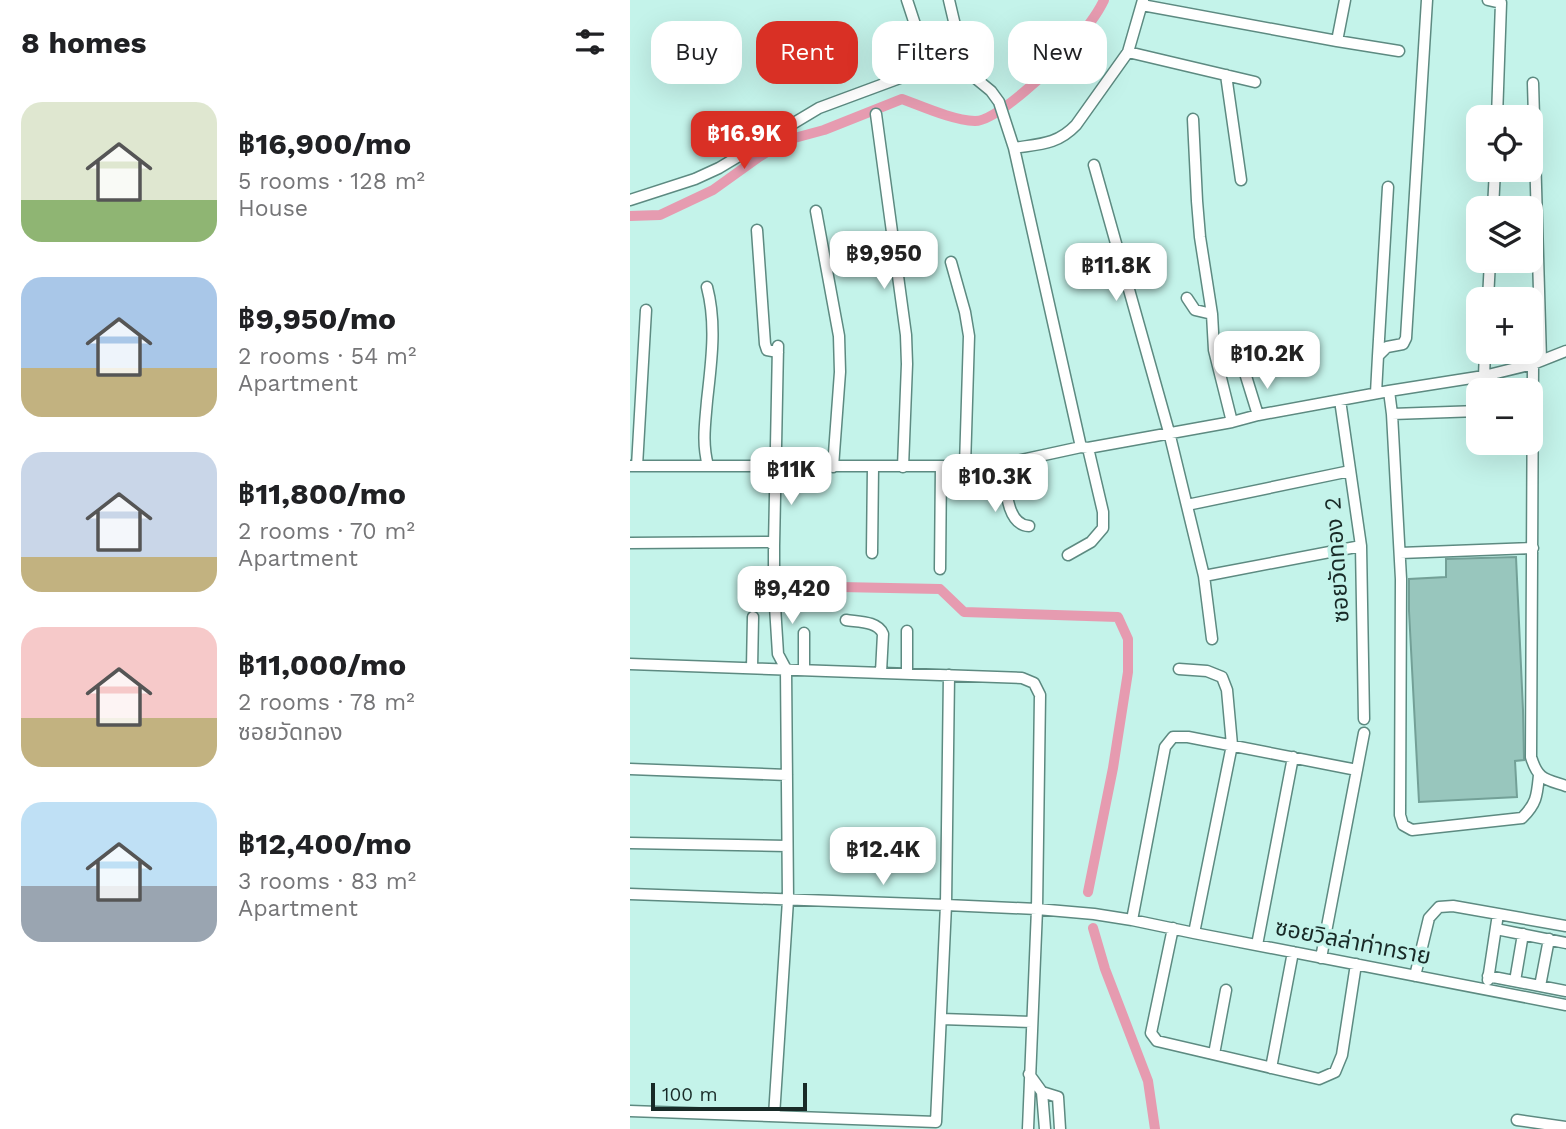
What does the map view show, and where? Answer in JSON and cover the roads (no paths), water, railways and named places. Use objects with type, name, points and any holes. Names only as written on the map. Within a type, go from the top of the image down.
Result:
[{"type":"street","points":[[906,0],[913,21]]},
{"type":"street","points":[[949,0],[954,21]]},
{"type":"street","points":[[1337,41],[1345,0]]},
{"type":"street","points":[[1378,356],[1387,347],[1403,344],[1406,338],[1427,0]]},
{"type":"street","points":[[1488,0],[1501,3],[1497,105]]},
{"type":"street","points":[[1014,148],[1057,141],[1076,125],[1128,52],[1142,3],[1399,51]]},
{"type":"street","points":[[1128,52],[1255,82]]},
{"type":"street","points":[[1226,75],[1241,180]]},
{"type":"street","points":[[1533,83],[1536,287]]},
{"type":"street","points":[[630,200],[695,179],[719,168],[819,108],[883,84]]},
{"type":"street","points":[[982,84],[999,102],[1014,148],[1103,512],[1103,528],[1091,542],[1068,555]]},
{"type":"street","points":[[876,114],[906,335],[903,467]]},
{"type":"street","points":[[1193,120],[1200,237],[1212,314],[1214,350],[1232,422]]},
{"type":"street","points":[[1094,165],[1169,432],[1203,576],[1212,639]]},
{"type":"street","points":[[1376,393],[1388,187]]},
{"type":"street","points":[[816,211],[839,336],[840,372],[833,467]]},
{"type":"street","points":[[758,230],[765,344],[767,350],[778,349],[774,590],[778,654],[786,669],[788,900],[774,1116]]},
{"type":"street","points":[[951,262],[969,336],[965,466]]},
{"type":"street","points":[[707,287],[711,302],[713,345],[704,440],[708,466]]},
{"type":"street","points":[[1187,298],[1195,310],[1212,314]]},
{"type":"street","points":[[646,310],[634,466],[903,467],[1003,464],[1376,393],[1483,376],[1529,364]]},
{"type":"street","points":[[1543,360],[1566,351]]},
{"type":"street","points":[[1258,415],[1245,373],[1247,366],[1260,359]]},
{"type":"street","points":[[1483,376],[1484,364]]},
{"type":"street","points":[[1389,391],[1401,579],[1400,815],[1403,825],[1412,830],[1522,818],[1536,800],[1539,775],[1531,757],[1532,455]]},
{"type":"street","name":"ซอยวัดทอง 2","points":[[1340,400],[1361,546],[1364,719]]},
{"type":"street","points":[[1392,414],[1466,411]]},
{"type":"street","points":[[1003,464],[1011,513],[1016,522],[1029,526]]},
{"type":"street","points":[[940,569],[941,466]]},
{"type":"street","points":[[872,553],[873,467]]},
{"type":"street","points":[[1187,505],[1350,471]]},
{"type":"street","points":[[630,543],[770,542],[774,546]]},
{"type":"street","points":[[1203,576],[1361,546]]},
{"type":"street","points":[[1400,553],[1533,548]]},
{"type":"street","points":[[752,668],[753,617]]},
{"type":"street","points":[[846,620],[881,628],[881,672]]},
{"type":"street","points":[[906,631],[907,673]]},
{"type":"street","points":[[804,633],[804,669]]},
{"type":"street","points":[[630,664],[1022,678],[1034,683],[1040,695],[1037,909],[1028,1129]]},
{"type":"street","points":[[1179,669],[1207,671],[1222,677],[1227,690],[1232,746],[1194,933]]},
{"type":"street","points":[[630,1111],[936,1126],[946,905],[949,675]]},
{"type":"street","points":[[1321,958],[1364,733]]},
{"type":"street","points":[[1132,920],[1165,747],[1173,737],[1188,737],[1357,770]]},
{"type":"street","points":[[1257,945],[1293,757]]},
{"type":"street","points":[[630,769],[787,775]]},
{"type":"street","points":[[1539,775],[1566,786]]},
{"type":"street","points":[[630,843],[787,846]]},
{"type":"street","name":"ซอยวิลล่าท่าทราย","points":[[630,894],[1037,909],[1132,920],[1566,1005]]},
{"type":"street","points":[[1415,976],[1429,918],[1439,907],[1453,906],[1566,926]]},
{"type":"street","points":[[1486,989],[1498,914]]},
{"type":"street","points":[[1172,928],[1151,1033],[1157,1041],[1319,1079],[1335,1072],[1342,1055],[1356,964]]},
{"type":"street","points":[[1496,929],[1566,943]]},
{"type":"street","points":[[1515,981],[1522,934]]},
{"type":"street","points":[[1540,986],[1549,939]]},
{"type":"street","points":[[1271,1068],[1293,952]]},
{"type":"street","points":[[1488,976],[1566,990]]},
{"type":"street","points":[[1214,1054],[1226,990]]},
{"type":"street","points":[[941,1019],[1032,1022]]},
{"type":"street","points":[[1029,1074],[1042,1091],[1058,1097],[1060,1129]]},
{"type":"street","points":[[1042,1091],[1045,1129]]},
{"type":"street","points":[[1517,1120],[1566,1127]]},
{"type":"waterway","points":[[630,216],[660,215],[713,190],[787,140],[824,130],[902,99],[957,118],[975,121],[985,119],[1010,103],[1051,67],[1084,31],[1104,0]]},
{"type":"waterway","points":[[840,587],[940,589],[964,612],[1118,617],[1128,639],[1128,672],[1113,768],[1088,892]]},
{"type":"waterway","points":[[1093,928],[1105,969],[1148,1081],[1155,1129]]}]
